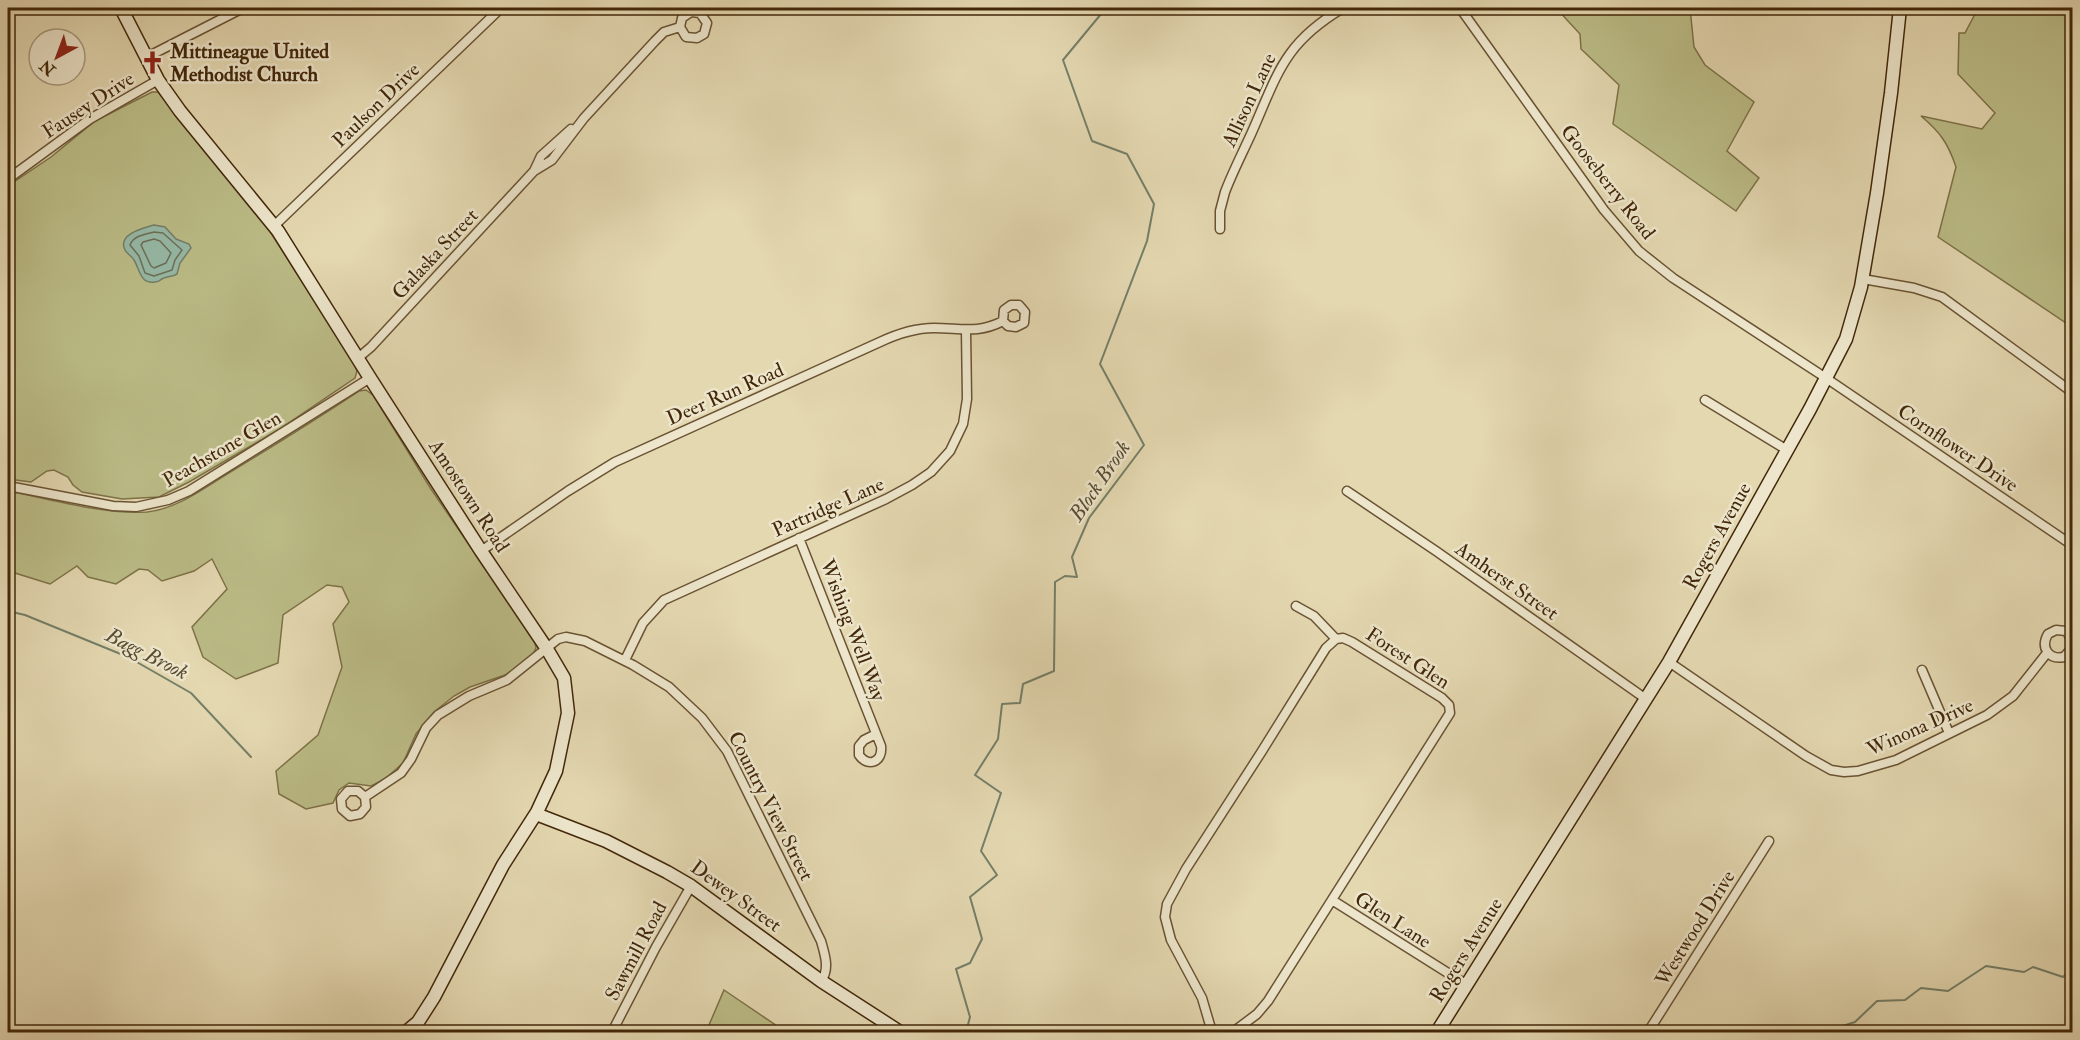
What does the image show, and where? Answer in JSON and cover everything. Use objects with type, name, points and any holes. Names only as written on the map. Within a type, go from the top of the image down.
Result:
[{"type":"main road","name":"Amostown Road","points":[[121,8],[158,80],[184,116],[274,226],[564,678],[568,713],[556,771],[536,814],[503,865],[434,997],[418,1022],[407,1032]]},
{"type":"main road","name":"Rogers Avenue","points":[[1437,1032],[1669,662],[1787,450],[1849,331],[1863,279],[1886,130],[1900,8]]},
{"type":"main road","name":"Dewey Street","points":[[536,814],[621,847],[691,886],[821,981],[900,1032]]},
{"type":"street","points":[[147,57],[243,8]]},
{"type":"street","name":"Paulson Drive","points":[[274,226],[501,8]]},
{"type":"street","name":"Allison Lane","points":[[1220,229],[1220,211],[1225,192],[1278,71],[1304,36],[1343,8]]},
{"type":"street","name":"Gooseberry Road","points":[[1460,8],[1604,210],[1639,251],[1690,290],[1826,378]]},
{"type":"street","name":"Galaska Street","points":[[358,358],[371,347],[534,171],[543,153],[584,117],[659,36],[680,27]]},
{"type":"street","name":"Fausey Drive","points":[[8,179],[90,119],[158,80]]},
{"type":"street","points":[[1863,279],[1914,288],[1942,297],[2073,392]]},
{"type":"street","name":"Deer Run Road","points":[[481,551],[615,462],[891,337],[925,329],[987,328],[1003,321]]},
{"type":"street","name":"Partridge Lane","points":[[625,660],[640,628],[650,613],[664,600],[902,491],[921,479],[944,459],[960,433],[965,413],[967,399],[966,330]]},
{"type":"street","name":"Peachstone Glen","points":[[8,486],[113,506],[136,507],[158,504],[189,491],[370,378]]},
{"type":"street","name":"Cornflower Drive","points":[[1826,378],[2073,545]]},
{"type":"street","points":[[1705,400],[1787,450]]},
{"type":"street","name":"Amherst Street","points":[[1347,491],[1646,699]]},
{"type":"street","name":"Wishing Well Way","points":[[799,538],[876,734]]},
{"type":"street","points":[[1296,606],[1314,616],[1336,639]]},
{"type":"street","name":"Winona Drive","points":[[1669,662],[1806,756],[1838,772],[1858,771],[1885,763],[1986,715],[2005,702],[2047,653],[2045,639],[2052,631],[2066,632],[2073,640]]},
{"type":"street","name":"Country View Street","points":[[365,797],[401,773],[411,759],[426,728],[438,715],[469,696],[507,680],[558,639],[572,638],[585,641],[648,673],[675,692],[697,712],[723,743],[821,941],[826,966],[824,978],[821,981]]},
{"type":"street","name":"Forest Glen","points":[[1212,1032],[1202,998],[1171,940],[1165,917],[1167,904],[1186,869],[1326,648],[1336,639],[1343,638],[1446,701],[1450,710],[1268,1001],[1257,1014],[1233,1032]]},
{"type":"street","points":[[2047,653],[2060,658],[2068,655],[2073,648]]},
{"type":"street","points":[[1922,670],[1949,733]]},
{"type":"street","points":[[8,726],[8,732]]},
{"type":"street","name":"Westwood Drive","points":[[1648,1032],[1769,842]]},
{"type":"street","name":"Sawmill Road","points":[[612,1032],[691,886]]},
{"type":"street","name":"Glen Lane","points":[[1332,900],[1467,985]]},
{"type":"green space","points":[[1556,8],[1690,8],[1694,47],[1705,65],[1754,102],[1727,151],[1759,178],[1736,211],[1613,124],[1619,85],[1581,49],[1580,34]]},
{"type":"green space","points":[[1990,8],[2072,8],[2072,327],[1938,237],[1956,167],[1943,138],[1921,116],[1982,129],[1995,113],[1958,74],[1959,33],[1965,33],[1975,14]]},
{"type":"green space","points":[[152,92],[158,92],[262,219],[352,360],[357,371],[355,378],[278,430],[159,497],[122,499],[82,492],[73,485],[68,477],[54,470],[47,471],[31,482],[8,479],[8,186],[51,157],[95,121]]},
{"type":"green space","points":[[366,390],[373,395],[431,489],[535,642],[536,648],[533,654],[508,674],[470,687],[434,712],[416,734],[403,763],[385,779],[371,786],[349,783],[339,790],[333,803],[306,809],[279,794],[276,771],[318,735],[342,667],[333,624],[349,602],[342,587],[327,585],[283,615],[278,663],[236,679],[203,657],[192,627],[227,589],[212,559],[194,571],[162,581],[148,570],[139,569],[116,584],[88,577],[77,566],[50,584],[15,573],[8,564],[8,491],[113,511],[159,510],[192,496],[359,391]]},
{"type":"green space","points":[[724,990],[786,1032],[706,1032]]},
{"type":"water","points":[[154,225],[165,227],[176,239],[189,244],[191,248],[180,263],[177,274],[150,282],[143,279],[133,259],[125,250],[124,244],[128,236]]},
{"type":"waterway","name":"Block Brook","points":[[966,1032],[970,1017],[956,969],[970,963],[982,939],[970,897],[997,875],[981,851],[1001,793],[975,775],[998,739],[1002,704],[1020,703],[1023,684],[1054,671],[1055,582],[1065,576],[1077,577],[1072,557],[1089,518],[1144,445],[1100,364],[1147,241],[1154,204],[1127,154],[1092,141],[1063,60],[1106,8]]},
{"type":"waterway","name":"Bagg Brook","points":[[8,611],[25,615],[128,657],[191,693],[251,757]]},
{"type":"waterway","points":[[1824,1032],[1855,1022],[1877,1001],[1905,1000],[1921,988],[1948,991],[1986,966],[2024,972],[2033,967],[2063,977],[2072,968]]},
{"type":"place","name":"Mittineague United Methodist Church","points":[[152,62]]}]
